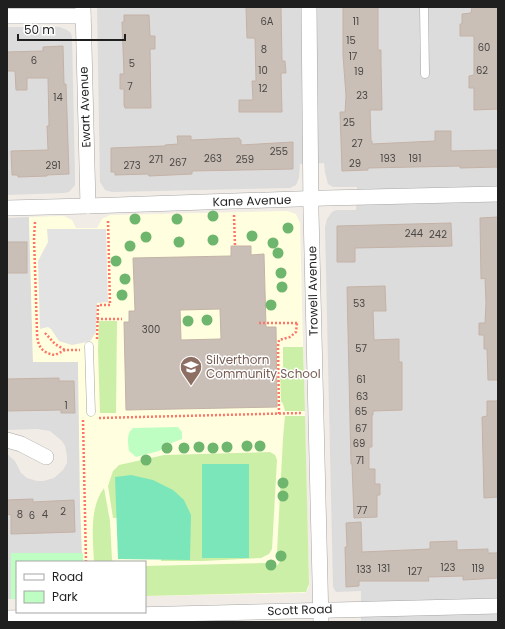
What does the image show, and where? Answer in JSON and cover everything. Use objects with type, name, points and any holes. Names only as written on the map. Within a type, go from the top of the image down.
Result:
[{"type":"street","name":"Trowell Avenue","points":[[309,7],[311,198],[321,616]]},
{"type":"street","points":[[7,16],[83,11]]},
{"type":"street","name":"Ewart Avenue","points":[[83,11],[88,206]]},
{"type":"street","name":"Kane Avenue","points":[[7,208],[311,198],[498,194]]},
{"type":"street","points":[[7,440],[21,444],[46,457]]},
{"type":"street","name":"Scott Road","points":[[7,618],[98,619],[321,616],[498,606]]},
{"type":"lane","points":[[424,7],[425,74]]},
{"type":"lane","points":[[89,346],[91,412]]},
{"type":"path","points":[[234,210],[235,246]]},
{"type":"path","points":[[97,341],[98,305],[110,304],[107,213]]},
{"type":"path","points":[[36,215],[34,238],[37,341],[41,350],[49,355],[59,354],[64,350]]},
{"type":"path","points":[[97,319],[122,319]]},
{"type":"path","points":[[259,323],[304,322]]},
{"type":"path","points":[[279,414],[279,340],[290,337],[296,332],[297,323]]},
{"type":"path","points":[[45,333],[55,344],[64,350],[83,350],[83,356]]},
{"type":"path","points":[[101,418],[307,413]]},
{"type":"path","points":[[83,419],[86,561]]},
{"type":"shaded area","points":[[97,7],[498,7],[498,622],[361,622],[361,591],[336,592],[333,587],[325,227],[327,219],[332,212],[336,210],[356,210],[357,187],[333,187],[328,184],[324,163],[300,164],[299,178],[296,185],[290,188],[112,192],[105,190],[100,182]]},
{"type":"shaded area","points":[[7,27],[60,27],[71,33],[75,185],[69,192],[7,195]]},
{"type":"shaded area","name":"Silverthorn Community School","points":[[287,211],[296,214],[300,223],[309,587],[306,592],[146,596],[146,561],[83,561],[80,504],[78,362],[33,362],[29,217],[64,216],[72,220],[76,228],[97,228],[102,219],[110,215]]},
{"type":"shaded area","points":[[29,217],[33,362],[78,362],[82,553],[11,553],[11,599],[7,599],[7,454],[15,461],[21,473],[27,478],[37,481],[54,478],[63,470],[67,463],[65,446],[62,441],[50,431],[37,429],[7,430],[7,218]]},
{"type":"shaded area","points":[[47,229],[106,229],[108,302],[97,303],[96,332],[91,340],[87,342],[72,345],[59,341],[48,327],[40,329],[38,261],[48,242]]},
{"type":"green space","points":[[99,321],[117,321],[116,413],[100,413],[98,350]]},
{"type":"green space","points":[[283,347],[303,347],[305,411],[285,411],[281,401],[280,373],[283,366]]},
{"type":"green space","points":[[285,416],[305,416],[309,584],[306,592],[146,596],[146,566],[267,563],[273,568],[280,562],[280,557],[277,552]]},
{"type":"green space","points":[[178,427],[182,432],[182,439],[169,444],[159,451],[136,457],[129,451],[128,436],[133,428]]},
{"type":"green space","points":[[270,452],[275,455],[277,460],[272,549],[269,554],[261,558],[203,561],[161,561],[160,516],[113,518],[108,486],[113,471],[119,465],[164,455]]},
{"type":"green space","points":[[202,464],[249,464],[249,558],[202,558]]},
{"type":"green space","points":[[131,475],[153,480],[173,490],[184,500],[191,515],[190,560],[118,559],[115,477]]},
{"type":"green space","points":[[104,488],[110,521],[113,561],[94,561],[93,524],[99,496]]},
{"type":"green space","points":[[11,553],[83,553],[83,561],[16,561],[16,599],[11,599]]},
{"type":"building","points":[[246,7],[281,7],[282,61],[285,61],[286,73],[281,73],[282,112],[239,112],[239,100],[253,100],[252,81],[256,81],[255,38],[247,38]]},
{"type":"building","points":[[343,7],[378,7],[378,50],[381,50],[382,110],[370,110],[372,144],[435,141],[435,131],[451,131],[451,151],[498,150],[498,167],[460,168],[460,166],[368,168],[368,170],[342,171],[340,112],[345,112],[346,96],[343,55]]},
{"type":"building","points":[[472,7],[498,7],[498,109],[474,110],[474,88],[469,88],[469,76],[474,75],[474,36],[460,36],[462,14],[471,13]]},
{"type":"building","points":[[124,15],[149,15],[150,36],[155,36],[155,49],[150,49],[151,108],[125,108],[124,105],[124,89],[120,89],[120,74],[124,74],[122,22],[124,22]]},
{"type":"building","points":[[63,46],[64,84],[66,84],[69,174],[18,177],[18,175],[12,175],[11,151],[48,150],[48,78],[27,78],[27,90],[16,90],[15,71],[7,71],[7,52],[43,51],[43,47]]},
{"type":"building","points":[[177,136],[191,136],[191,140],[239,138],[241,140],[241,145],[293,142],[293,169],[192,171],[192,174],[149,176],[148,174],[115,175],[115,172],[111,172],[111,148],[165,146],[178,144]]},
{"type":"building","points":[[498,217],[498,380],[488,380],[487,349],[484,349],[484,335],[479,335],[479,323],[485,323],[486,303],[485,278],[481,279],[480,218]]},
{"type":"building","points":[[451,223],[452,246],[355,248],[355,262],[337,262],[337,226]]},
{"type":"building","points":[[7,242],[27,242],[27,273],[7,273]]},
{"type":"building","points":[[231,246],[251,246],[251,255],[264,254],[266,327],[276,327],[277,407],[126,410],[124,322],[129,322],[129,311],[135,311],[133,258],[231,256]],"holes":[[[220,309],[221,339],[181,340],[180,310]]]},
{"type":"building","points":[[385,286],[386,311],[373,311],[374,340],[399,339],[399,362],[402,362],[402,410],[373,411],[372,447],[369,447],[369,469],[375,469],[375,484],[380,484],[380,495],[377,495],[377,517],[354,518],[351,464],[347,287]]},
{"type":"building","points":[[59,378],[59,381],[74,381],[75,413],[61,413],[61,410],[7,411],[7,379]]},
{"type":"building","points":[[487,401],[498,401],[498,497],[484,498],[482,417],[487,416]]},
{"type":"building","points":[[33,499],[33,502],[74,500],[75,532],[11,534],[11,515],[7,514],[7,500]]},
{"type":"building","points":[[361,522],[362,552],[430,549],[430,542],[457,541],[457,550],[488,549],[488,553],[498,553],[498,578],[463,580],[463,576],[428,577],[429,581],[359,581],[359,586],[346,587],[346,523]]},
{"type":"place","name":"Silverthorn Community School","points":[[191,386]]}]
